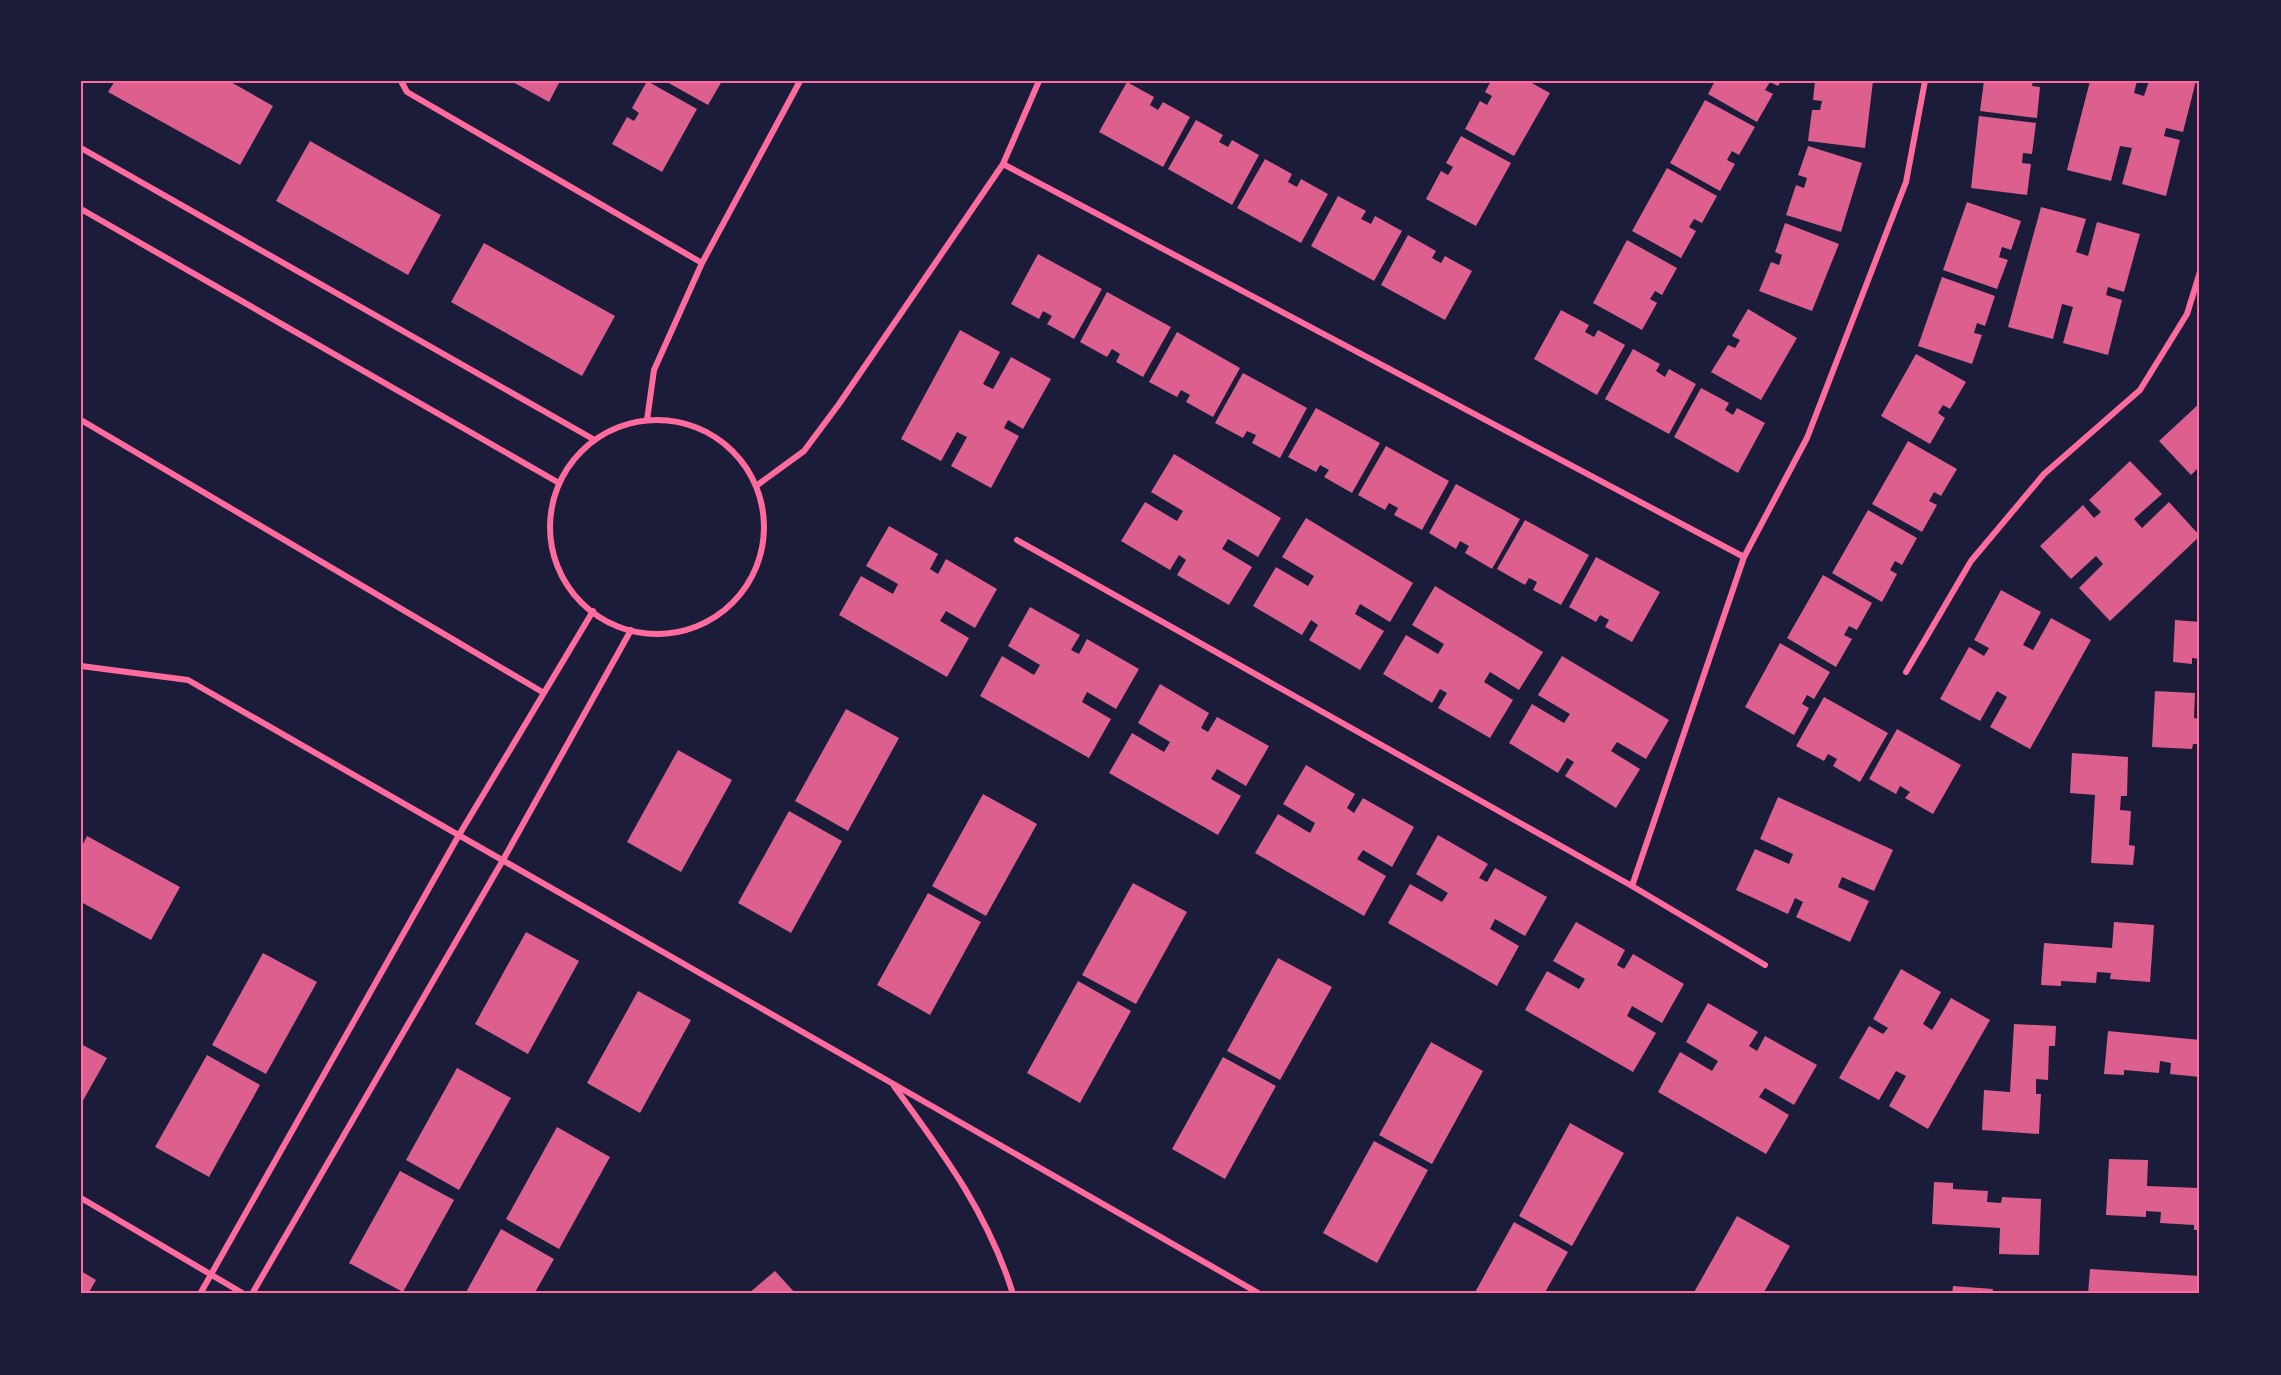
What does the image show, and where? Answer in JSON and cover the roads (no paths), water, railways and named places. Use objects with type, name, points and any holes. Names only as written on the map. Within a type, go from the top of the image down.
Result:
[{"type":"street","points":[[401,81],[408,92],[702,263]]},
{"type":"street","points":[[647,420],[654,370],[702,263],[800,81]]},
{"type":"street","points":[[756,486],[804,452],[1003,164],[1039,81]]},
{"type":"street","points":[[1632,886],[1744,557],[1807,438],[1901,193],[1925,81]]},
{"type":"street","points":[[81,148],[593,439]]},
{"type":"street","points":[[1003,164],[1744,557]]},
{"type":"street","points":[[81,209],[559,483]]},
{"type":"street","points":[[1906,672],[1971,561],[2044,474],[2140,390],[2187,314],[2200,272]]},
{"type":"street","points":[[663,419],[699,428],[730,448],[751,475],[763,507],[764,541],[754,574],[735,602],[707,622],[675,633],[641,633],[631,630],[608,622],[580,603],[559,572],[549,536],[552,500],[559,483],[567,466],[593,439],[626,423],[663,419]]},
{"type":"street","points":[[81,420],[544,693]]},
{"type":"street","points":[[1017,540],[1632,886],[1765,965]]},
{"type":"street","points":[[200,1294],[459,835],[593,611]]},
{"type":"street","points":[[252,1294],[503,860],[631,630]]},
{"type":"street","points":[[81,666],[188,680],[1260,1294]]},
{"type":"street","points":[[892,1083],[956,1171],[1000,1254],[1012,1294]]},
{"type":"street","points":[[81,1198],[244,1294]]}]
